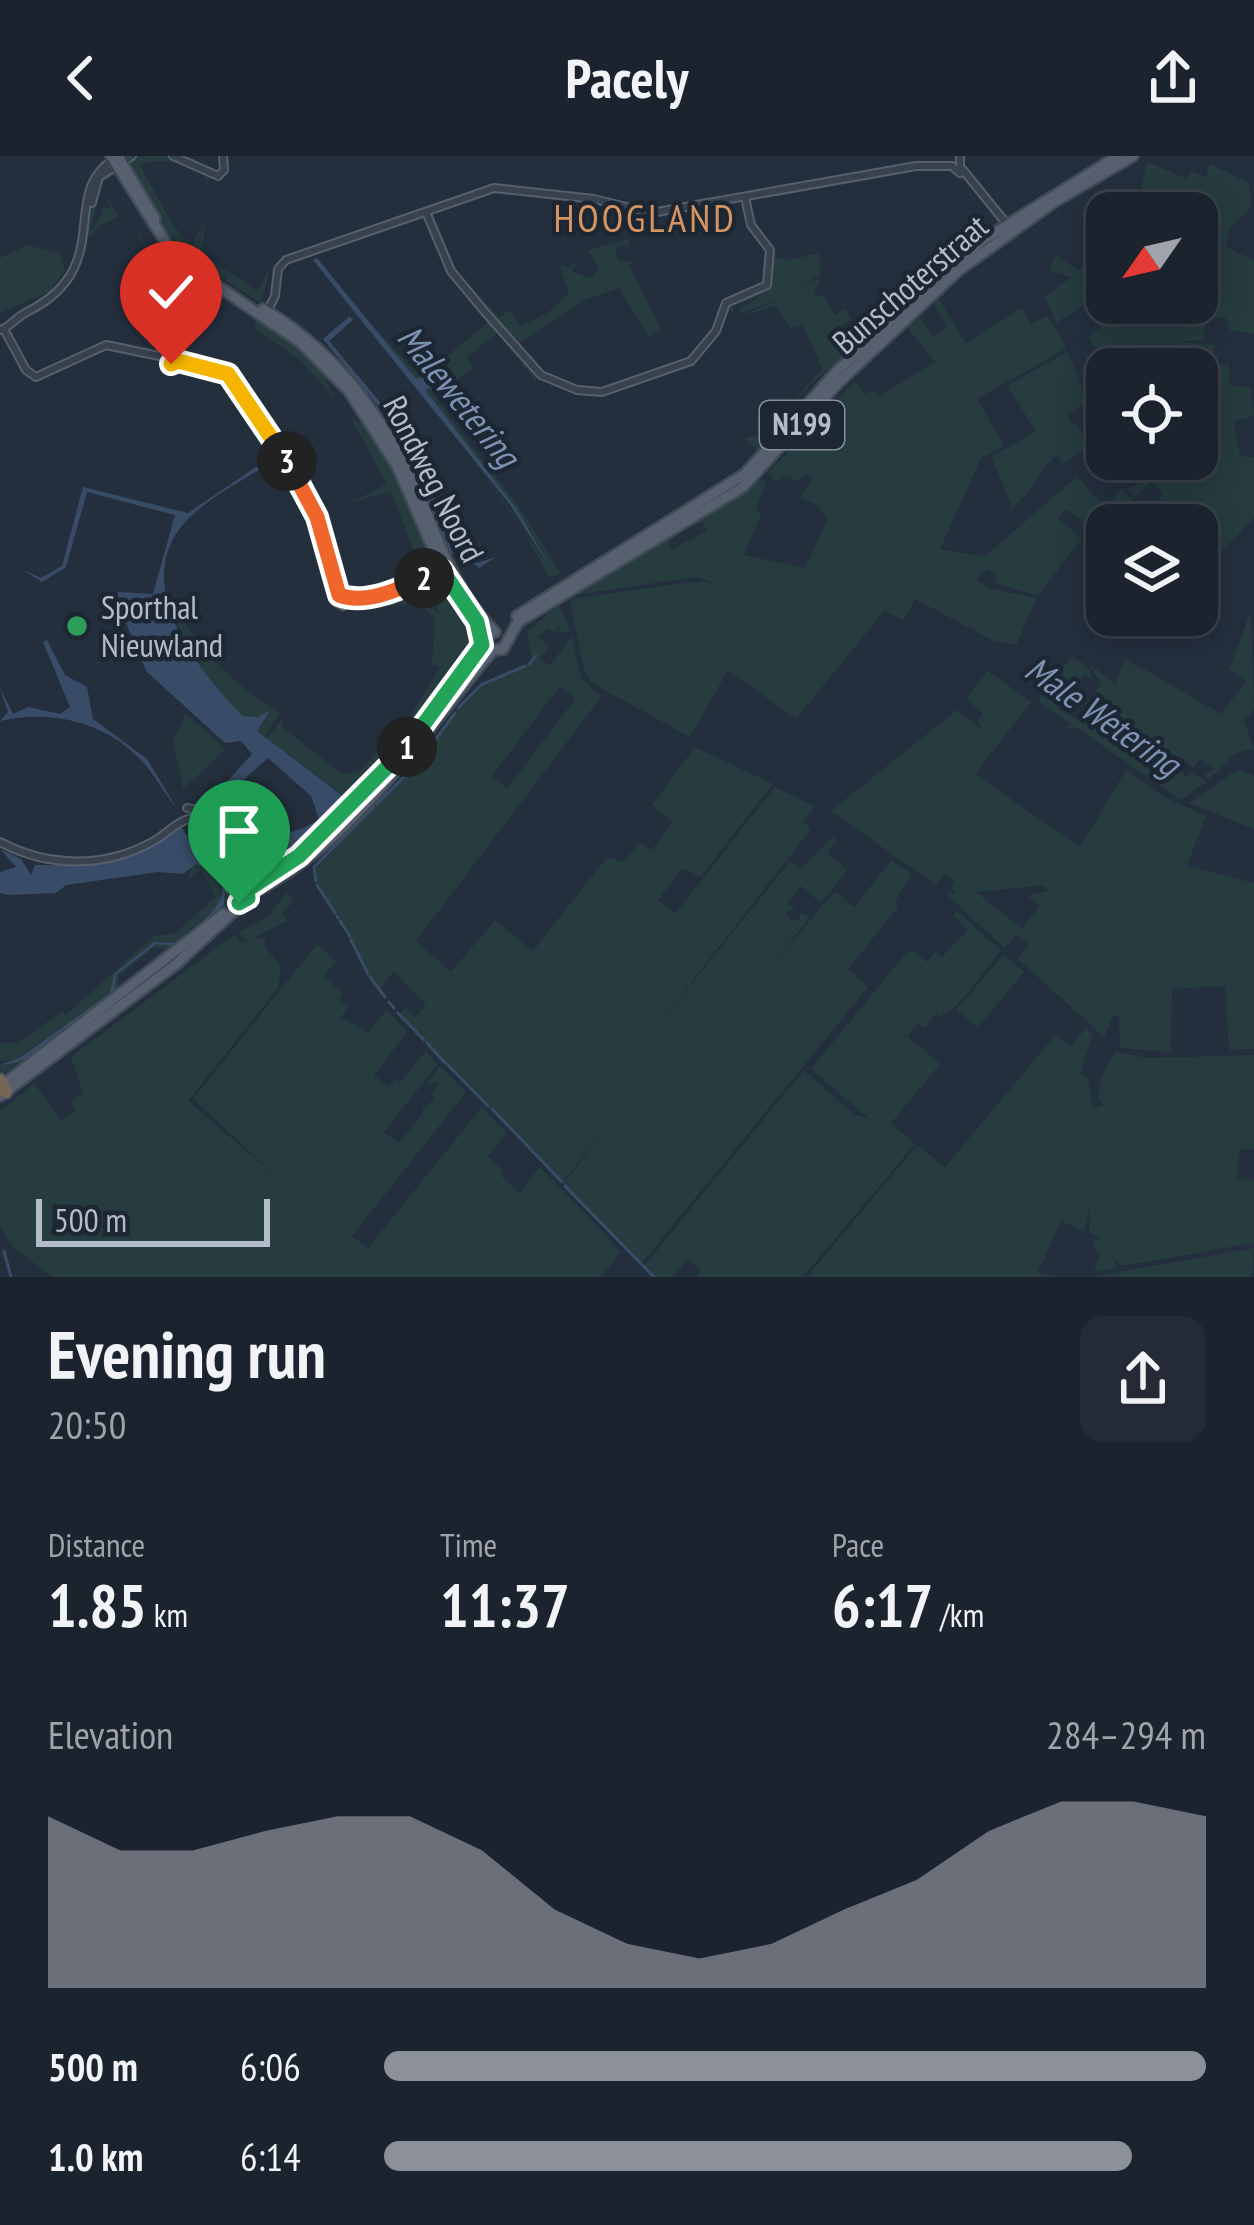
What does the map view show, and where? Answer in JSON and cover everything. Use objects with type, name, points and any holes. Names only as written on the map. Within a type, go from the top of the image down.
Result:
[{"type":"main road","name":"Bunschoterstraat","points":[[1,1088],[175,965],[240,896],[299,856],[398,757],[518,616],[745,474],[838,370],[1009,227],[1118,156]]},
{"type":"main road","name":"Bunschoterstraat","points":[[1009,227],[1133,156]]},
{"type":"main road","name":"Rondweg Noord","points":[[119,158],[178,251],[318,349],[372,410],[414,486],[445,572],[495,639]]},
{"type":"main road","name":"Bunschoterstraat","points":[[240,896],[316,850],[406,763],[495,639],[564,588]]},
{"type":"main road","points":[[472,665],[482,645],[481,620],[500,625],[518,616]]},
{"type":"street","points":[[172,156],[218,163]]},
{"type":"street","points":[[184,156],[218,163]]},
{"type":"street","points":[[119,158],[92,178],[81,248],[67,286],[5,326],[36,377],[106,345],[164,357],[166,364],[174,360],[228,374],[278,446],[317,517],[339,595],[337,604],[384,595],[445,572]]},
{"type":"street","points":[[266,314],[283,262],[498,188],[594,199],[651,213],[957,161],[956,172],[963,170],[1009,227]]},
{"type":"street","points":[[426,212],[451,271],[532,368],[554,382],[596,393],[691,361],[716,332],[726,303],[767,285],[770,250],[752,225],[745,196]]},
{"type":"street","points":[[0,842],[67,862],[105,859],[145,845],[189,817],[240,896]]},
{"type":"green space","points":[[134,156],[169,156],[207,173],[208,189],[205,174],[190,167],[165,161],[140,165],[174,227],[193,246],[204,219],[195,255],[206,219],[201,253],[257,291],[270,269],[261,303],[181,247],[156,215],[127,163]]},
{"type":"green space","points":[[1147,162],[1187,179],[1191,171],[1206,177],[1210,164],[1249,183],[1251,208],[1230,227],[1226,247],[1254,260],[1254,334],[1230,330],[1226,318],[1218,318],[1218,192],[1140,192]]},
{"type":"green space","points":[[113,171],[190,272],[175,327],[164,322],[173,321],[173,287],[164,276],[141,271],[159,266],[138,236],[145,233],[141,237],[159,263],[165,259],[171,267],[175,263],[115,175],[102,182],[90,233],[102,214],[99,206],[111,209],[108,200],[119,216],[97,227],[93,236],[85,235],[92,182],[89,216],[100,180]]},
{"type":"green space","points":[[628,239],[630,250],[626,245],[615,248],[618,260],[634,262],[629,265],[661,329],[649,337],[619,288],[585,300],[517,345],[486,309],[487,304],[500,317],[510,310],[521,326],[548,313],[569,293],[559,264],[568,268],[579,261],[572,271],[590,279],[599,268],[588,250]]},
{"type":"green space","points":[[27,245],[59,253],[65,270],[50,291],[0,313],[0,258]]},
{"type":"green space","points":[[819,253],[821,274],[801,287],[821,277],[814,293],[825,298],[835,315],[844,309],[851,319],[842,326],[855,346],[808,387],[758,451],[744,439],[768,432],[822,368],[803,326],[791,328],[775,306],[741,317],[779,299],[740,314],[740,308],[764,294],[733,306],[735,317],[727,304],[770,285],[772,256],[789,260]]},
{"type":"green space","points":[[1056,255],[1079,271],[1086,266],[1086,303],[1056,323],[1045,296],[1072,277],[1049,271]]},
{"type":"green space","points":[[312,261],[444,419],[469,455]]},
{"type":"green space","points":[[452,276],[536,374],[536,381],[497,333],[467,357],[474,368],[452,384],[461,401],[447,381],[431,392],[523,513],[561,574],[549,577],[523,529],[554,573],[518,511],[426,391],[440,378],[438,374],[417,380],[363,315],[419,376],[426,374],[487,323]]},
{"type":"green space","points":[[938,298],[966,343],[1022,308],[1032,324],[1047,316],[1067,348],[977,399],[1004,446],[981,458],[940,549],[984,557],[1077,477],[1102,504],[1086,504],[1086,524],[1066,509],[1058,518],[1082,538],[1038,596],[996,583],[997,573],[988,569],[976,579],[987,588],[1037,598],[1016,645],[994,641],[915,599],[904,620],[884,611],[796,719],[728,670],[690,737],[592,683],[584,669],[570,604],[575,598],[701,581],[720,585],[695,577],[575,595],[678,534],[669,543],[672,549],[707,531],[702,522],[692,525],[759,480],[767,481],[756,509],[761,514],[744,555],[805,568],[828,519],[800,497],[813,479],[806,473],[798,482],[787,475],[776,482],[768,473],[854,381],[865,394],[873,390],[878,397],[935,362],[907,327],[919,316],[933,337],[947,326],[933,303]]},
{"type":"green space","points":[[255,319],[309,357],[354,404],[406,490],[433,565],[400,583],[417,560],[391,491],[350,503],[387,484],[351,418],[363,425],[348,399],[324,376],[335,399],[300,360],[256,330]]},
{"type":"green space","points":[[1206,324],[1203,341],[1167,348],[1096,348],[1088,336],[1102,327]]},
{"type":"green space","points":[[1179,342],[1215,345],[1215,348],[1170,348]]},
{"type":"green space","points":[[1068,351],[1086,399],[1067,415],[1072,424],[1076,422],[1086,447],[1062,465],[1058,454],[1012,508],[992,457],[1036,431],[1007,386]]},
{"type":"green space","points":[[1218,364],[1230,365],[1229,385],[1250,387],[1254,415],[1234,421],[1240,456],[1254,457],[1254,518],[1218,555],[1218,504],[1158,504],[1163,493],[1151,481],[1135,497],[1127,489],[1143,480],[1218,480]]},
{"type":"green space","points":[[1121,489],[1137,504],[1111,504]]},
{"type":"green space","points":[[438,581],[481,632],[467,656],[481,643],[476,654],[345,807],[252,885],[204,821],[258,869],[296,848],[344,802],[345,797],[266,739],[282,719],[284,728],[343,775],[360,770],[407,719],[396,741],[440,667],[432,664],[435,618],[419,604],[440,613],[430,596],[416,596],[417,603],[388,606],[387,600]]},
{"type":"green space","points":[[168,599],[178,604],[193,635],[219,666],[280,712],[264,737],[257,730],[272,711],[246,717],[222,698],[188,647]]},
{"type":"green space","points":[[559,605],[571,631],[558,633],[561,625],[554,632],[547,628],[538,637],[549,647],[540,658],[550,666],[572,636],[581,678],[601,697],[416,941],[451,972],[495,920],[533,951],[607,857],[623,862],[640,843],[652,850],[673,822],[652,805],[695,747],[773,784],[700,877],[682,868],[658,900],[675,914],[775,787],[815,806],[803,822],[811,829],[643,1044],[790,861],[801,869],[833,837],[837,840],[827,853],[848,870],[821,903],[801,886],[787,903],[796,910],[784,913],[792,920],[800,920],[800,913],[810,917],[774,963],[835,891],[854,907],[891,861],[912,874],[895,902],[898,907],[848,969],[868,987],[641,1264],[563,1184],[610,1124],[562,1182],[399,1015],[406,1008],[415,1016],[426,1005],[394,971],[379,990],[318,885],[315,869],[415,765],[468,695],[532,661],[527,631]],"holes":[[[560,686],[575,699],[507,789],[492,776]]]},
{"type":"green space","points":[[1251,611],[1254,709],[1246,719],[1242,715],[1254,748],[1235,754],[1208,780],[1205,775],[1215,768],[1200,759],[1193,767],[1181,757],[1177,763],[1185,777],[1193,773],[1206,782],[1181,800],[1077,728],[1067,728],[1070,724],[1038,701],[1072,656],[1089,668],[1091,678],[1084,674],[1059,709],[1078,720],[1101,683],[1089,664],[1116,684],[1125,658],[1221,714],[1247,680],[1229,669]]},
{"type":"green space","points":[[988,671],[1031,702],[975,774],[1080,847],[1126,770],[1164,797],[1206,816],[1187,866],[1254,883],[1254,1049],[1229,1050],[1225,986],[1172,989],[1171,1052],[1120,1048],[1119,1016],[1113,1015],[1104,1037],[1018,959],[1029,945],[1016,935],[1005,948],[946,894],[956,893],[951,887],[954,880],[944,874],[936,885],[831,811],[957,710],[983,731],[978,720],[983,714],[966,698]],"holes":[[[1044,885],[1048,891],[1028,896],[1040,905],[1022,929],[976,892]]]},
{"type":"green space","points":[[186,714],[226,749],[183,789],[173,741]]},
{"type":"green space","points":[[1238,769],[1254,776],[1254,829],[1189,803]]},
{"type":"green space","points":[[195,824],[194,833],[222,877],[227,907],[176,949],[153,948],[119,976],[118,998],[0,1076],[0,1065],[24,1058],[113,998],[116,975],[155,944],[175,946],[225,904],[219,883],[222,903],[174,943],[154,942],[114,974],[110,993],[17,1059],[0,1062],[0,1043],[17,1043],[63,1011],[65,1016],[154,936],[174,934],[216,897],[201,870],[188,879],[193,865],[200,864],[218,879],[192,842]]},
{"type":"green space","points":[[295,882],[287,893],[294,901],[281,914],[287,920],[300,914],[253,938],[265,939],[265,947],[281,966],[278,988],[188,1101],[286,1185],[193,1099],[317,944],[336,961],[324,976],[343,994],[339,1000],[348,1007],[341,1017],[368,1033],[387,1009],[407,1032],[374,1075],[388,1087],[395,1079],[400,1082],[426,1051],[438,1064],[384,1132],[399,1143],[423,1114],[422,1106],[426,1108],[434,1098],[431,1094],[440,1083],[427,1083],[440,1066],[466,1092],[352,1236],[368,1248],[482,1107],[507,1133],[488,1156],[503,1171],[501,1176],[519,1193],[540,1167],[621,1252],[601,1277],[52,1277],[11,1245],[0,1228],[0,1112],[34,1083],[61,1120],[76,1111],[71,1101],[83,1093],[71,1057],[235,934],[240,942],[249,942],[238,933],[268,916]]},
{"type":"green space","points":[[957,911],[1001,951],[960,1002],[941,1017],[936,1013],[925,1028],[918,1024],[907,1036],[940,1064],[891,1123],[915,1144],[803,1277],[696,1277],[701,1270],[688,1259],[673,1277],[654,1277],[644,1266],[804,1070],[853,1114],[869,1119],[811,1069],[906,953],[912,950],[927,962],[936,952],[942,957],[968,930],[953,915]]},
{"type":"green space","points":[[1003,955],[1024,972],[978,1027],[956,1010]]},
{"type":"green space","points":[[1086,1028],[1093,1034],[1080,1074],[1088,1078],[1093,1109],[1104,1105],[1098,1099],[1101,1078],[1115,1052],[1148,1058],[1254,1055],[1254,1149],[1239,1149],[1237,1178],[1254,1181],[1254,1243],[1122,1266],[1112,1255],[1117,1267],[1099,1272],[1094,1268],[1101,1255],[1093,1248],[1095,1239],[1101,1239],[1089,1231],[1091,1202],[1084,1231],[1061,1221],[1038,1272],[1057,1277],[807,1277],[917,1145],[945,1167],[1056,1034],[1070,1047]]},
{"type":"green space","points":[[1254,1248],[1252,1277],[1089,1277]]},
{"type":"water","points":[[317,258],[416,379],[438,373],[440,379],[426,391],[518,511],[554,574],[511,506],[313,260]]},
{"type":"water","points":[[350,316],[353,320],[329,341],[400,426],[456,540],[477,563],[496,557],[479,568],[456,549],[449,557],[417,469],[393,424],[323,339]]},
{"type":"water","points":[[268,459],[279,461],[311,518],[272,462],[190,517],[168,551],[164,577],[178,629],[208,677],[243,716],[258,717],[271,710],[257,731],[345,798],[296,848],[258,869],[225,845],[204,814],[206,805],[252,754],[241,741],[225,743],[146,671],[121,611],[114,607],[118,592],[153,594],[175,515],[87,492],[66,567],[42,582],[23,570],[41,578],[62,566],[83,487],[188,513]],"holes":[[[268,758],[311,796],[319,819],[295,831],[255,835],[215,826],[212,808]]]},
{"type":"water","points":[[47,640],[65,675],[87,687],[93,719],[147,759],[176,807],[142,761],[95,728],[58,718],[0,721],[8,712],[0,688],[13,714],[28,707],[60,714],[70,707],[43,642]]},
{"type":"water","points":[[181,827],[218,880],[196,864],[183,874],[158,872],[66,885],[56,893],[0,893],[0,872],[16,867],[0,849],[21,859],[31,875],[35,865],[95,863],[127,855]]},
{"type":"water","points":[[221,884],[224,905],[175,946],[156,944],[116,975],[114,998],[44,1049],[0,1065],[21,1057],[110,993],[114,974],[154,942],[174,943],[197,925],[217,905]]},
{"type":"waterway","points":[[529,664],[536,656]]},
{"type":"waterway","points":[[458,708],[481,685],[525,666]]},
{"type":"waterway","points":[[418,763],[455,713]]},
{"type":"waterway","points":[[377,804],[413,768]]},
{"type":"waterway","points":[[316,881],[314,867],[374,807]]},
{"type":"waterway","points":[[317,885],[335,913]]},
{"type":"waterway","points":[[340,921],[350,936]]},
{"type":"waterway","points":[[351,940],[368,974]]},
{"type":"waterway","points":[[370,977],[385,997]]},
{"type":"waterway","points":[[389,1002],[394,1008]]},
{"type":"waterway","points":[[398,1013],[424,1040]]},
{"type":"waterway","points":[[427,1043],[444,1062]]},
{"type":"waterway","points":[[446,1063],[488,1106]]},
{"type":"waterway","points":[[492,1109],[562,1182]]},
{"type":"waterway","points":[[565,1186],[654,1277]]},
{"type":"waterway","points":[[4,1251],[11,1277]]},
{"type":"place","name":"Sporthal Nieuwland","points":[[77,626]]},
{"type":"district","name":"HOOGLAND","points":[[645,218]]},
{"type":"route","points":[[171,364],[174,360],[228,374],[299,481],[325,539],[339,595],[351,599],[384,595],[442,570],[482,634],[472,665],[398,757],[299,856],[247,890],[248,898],[239,903]]},
{"type":"water label","name":"Malewetering","points":[[459,396]]},
{"type":"water label","name":"Male Wetering","points":[[1103,716]]}]
